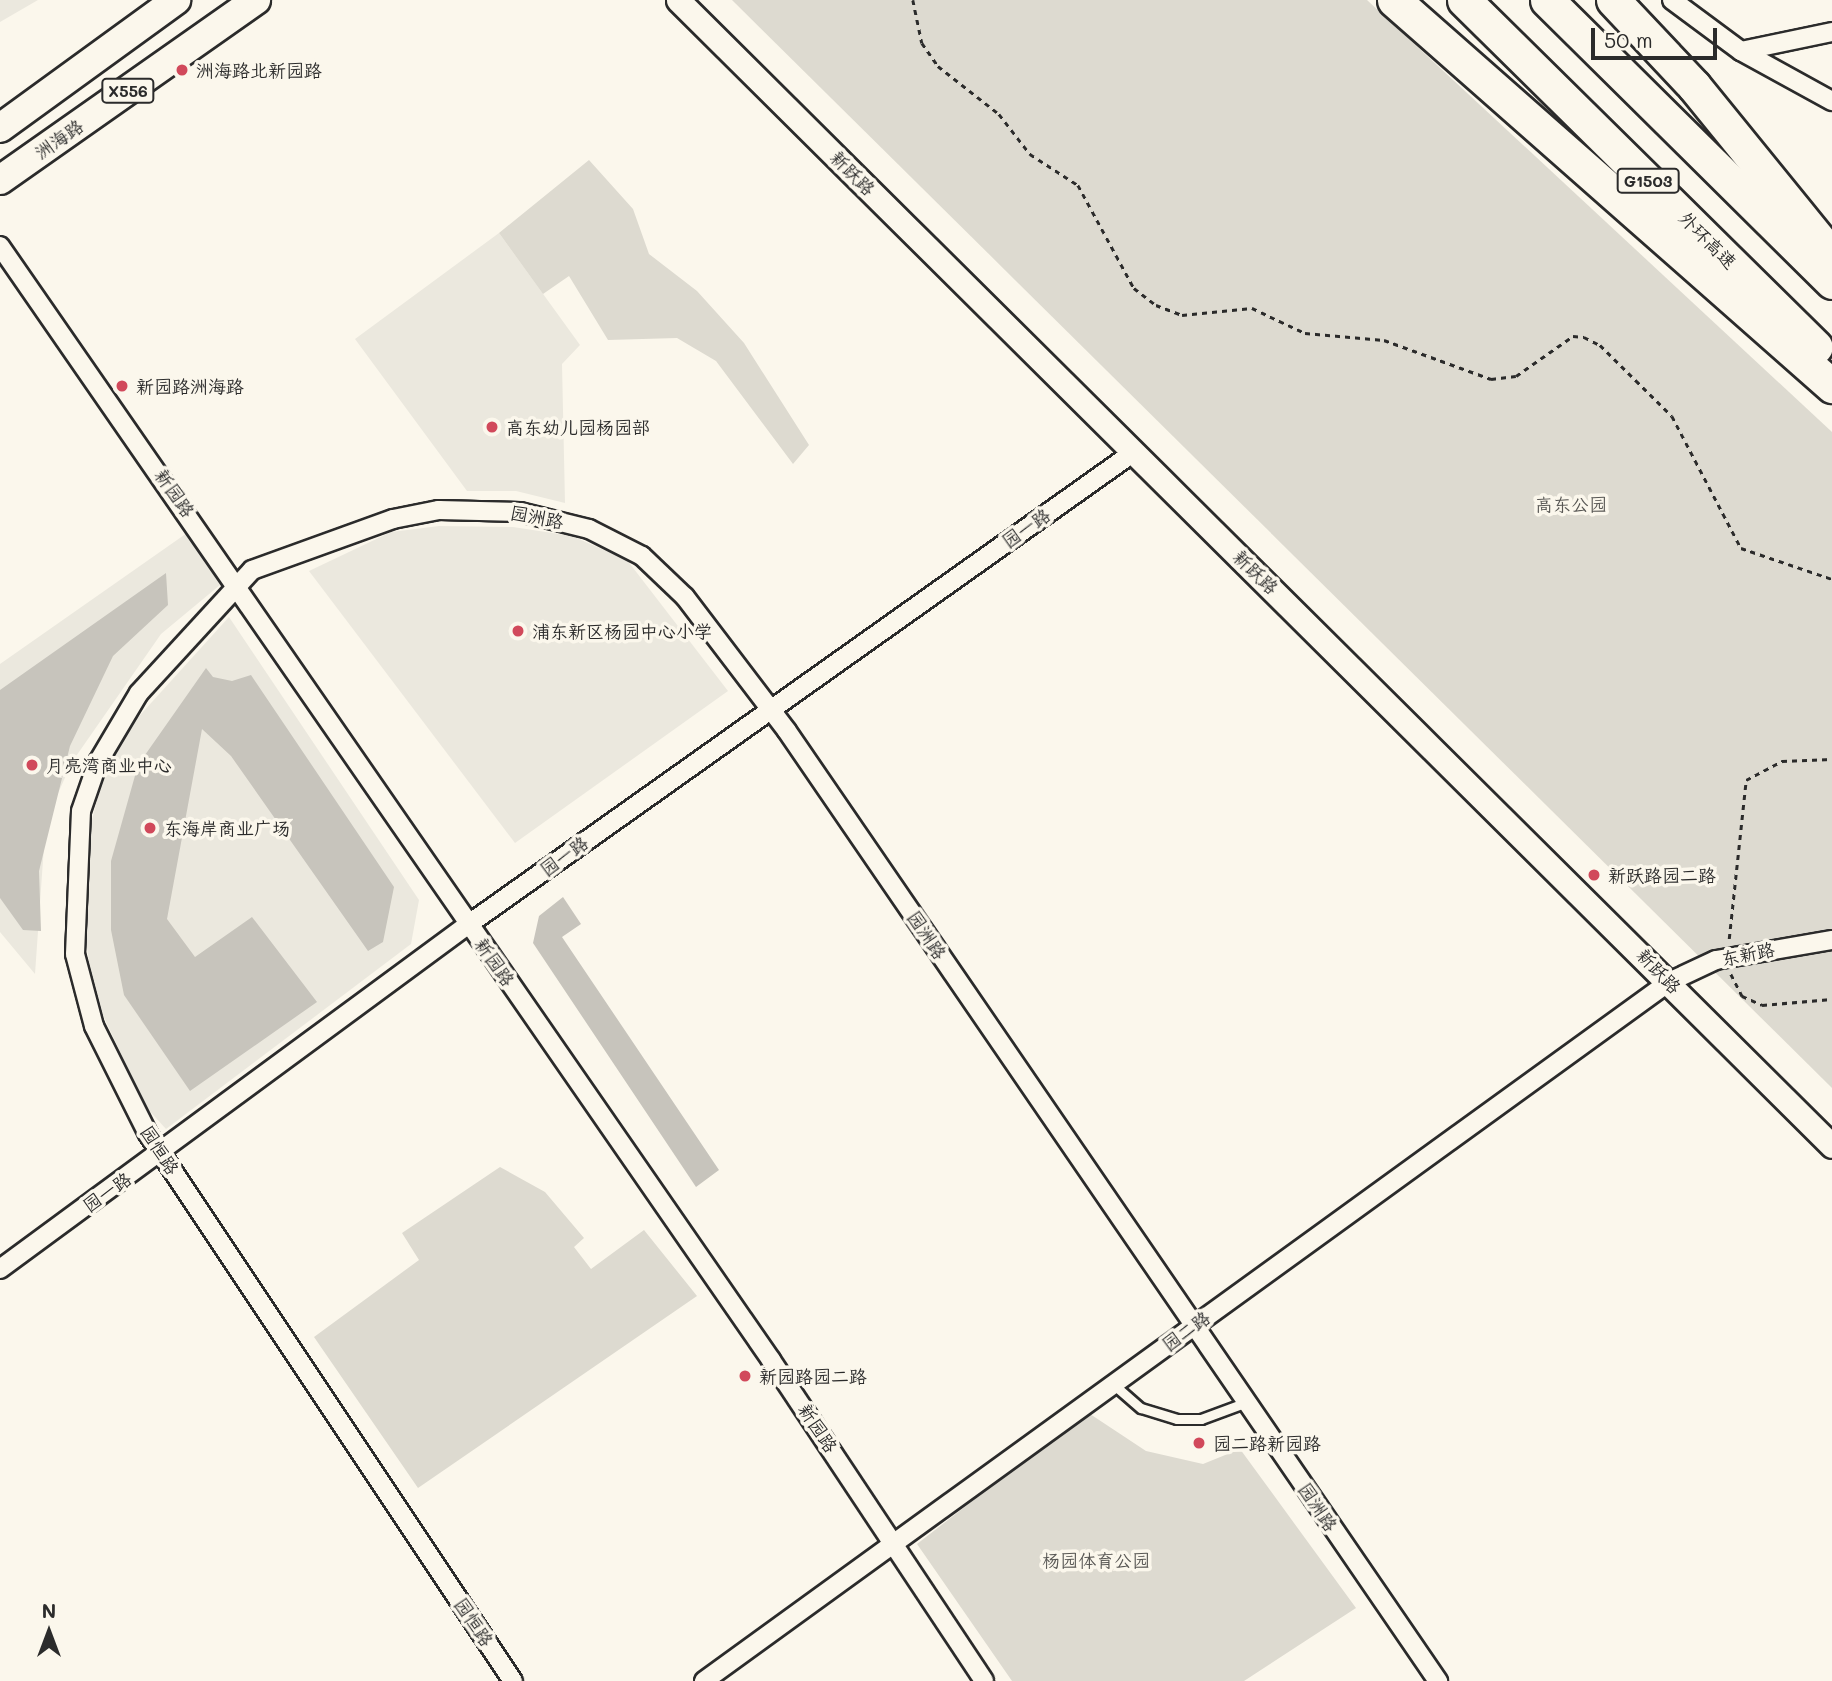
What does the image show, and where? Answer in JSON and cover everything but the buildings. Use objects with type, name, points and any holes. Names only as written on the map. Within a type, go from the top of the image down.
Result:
[{"type":"highway","points":[[1394,0],[1832,386]]},
{"type":"highway","name":"外环高速","points":[[1464,0],[1832,364]]},
{"type":"highway","name":"G1503","points":[[1547,0],[1832,282]]},
{"type":"highway","points":[[1613,0],[1694,86],[1832,256]]},
{"type":"main road","name":"X556","points":[[0,128],[176,0]]},
{"type":"main road","name":"洲海路","points":[[0,180],[256,0]]},
{"type":"street","name":"新跃路","points":[[678,0],[1832,1146]]},
{"type":"street","points":[[1672,0],[1741,51],[1832,101]]},
{"type":"street","points":[[1741,51],[1832,32]]},
{"type":"street","name":"新园路","points":[[0,246],[238,584],[786,1382],[892,1546],[984,1681]]},
{"type":"street","name":"园一路","points":[[0,1269],[161,1154],[469,924],[1134,452]]},
{"type":"street","name":"园洲路","points":[[238,584],[275,559],[393,519],[483,508],[554,519],[623,544],[663,572],[769,709],[1438,1681]]},
{"type":"street","name":"园恒路","points":[[238,584],[139,693],[98,762],[81,811],[73,877],[82,989],[112,1068],[161,1154],[513,1681]]},
{"type":"street","name":"东新路","points":[[1669,982],[1730,957],[1832,940]]},
{"type":"street","name":"园二路","points":[[704,1681],[1669,982]]},
{"type":"lane","points":[[1114,1384],[1141,1408],[1178,1419],[1201,1419],[1247,1402]]},
{"type":"path","points":[[913,0],[922,43],[938,66],[999,114],[1030,154],[1077,185],[1134,288],[1156,305],[1182,315],[1252,308],[1305,332],[1384,340],[1491,379],[1516,376],[1573,336],[1584,337],[1600,345],[1672,416],[1741,548],[1832,579]]},
{"type":"path","points":[[1832,760],[1782,761],[1746,780],[1730,957],[1731,977],[1742,996],[1762,1005],[1832,999]]},
{"type":"shaded area","points":[[0,0],[38,0],[0,22]]},
{"type":"shaded area","name":"高东幼儿园杨园部","points":[[499,233],[580,345],[562,364],[565,503],[516,491],[467,491],[355,339]]},
{"type":"shaded area","name":"浦东新区杨园中心小学","points":[[439,526],[513,527],[572,536],[627,560],[728,691],[515,843],[309,571],[391,532]]},
{"type":"shaded area","points":[[187,533],[220,585],[161,634],[72,762],[51,809],[44,846],[35,974],[0,932],[0,664]]},
{"type":"shaded area","points":[[229,617],[419,900],[411,944],[166,1129],[146,1107],[93,994],[82,908],[88,836],[102,780],[132,724]]},
{"type":"green space","name":"高东公园","points":[[732,0],[1367,0],[1832,432],[1832,1088]]},
{"type":"green space","points":[[589,160],[633,209],[649,254],[697,291],[744,343],[809,445],[793,464],[716,361],[677,338],[608,340],[569,276],[543,294],[499,233]]},
{"type":"green space","points":[[500,1167],[545,1192],[584,1238],[574,1247],[591,1269],[644,1230],[697,1296],[418,1488],[314,1337],[419,1260],[402,1233]]},
{"type":"green space","name":"杨园体育公园","points":[[1087,1412],[1146,1451],[1203,1464],[1240,1449],[1356,1608],[1244,1681],[1012,1681],[917,1544]]},
{"type":"place","name":"洲海路北新园路","points":[[182,70]]},
{"type":"place","name":"新园路洲海路","points":[[122,386]]},
{"type":"place","name":"高东幼儿园杨园部","points":[[492,427]]},
{"type":"place","name":"浦东新区杨园中心小学","points":[[518,631]]},
{"type":"place","name":"月亮湾商业中心","points":[[32,765]]},
{"type":"place","name":"东海岸商业广场","points":[[150,828]]},
{"type":"place","name":"新跃路园二路","points":[[1594,875]]},
{"type":"place","name":"新园路园二路","points":[[745,1376]]},
{"type":"place","name":"园二路新园路","points":[[1199,1443]]}]
